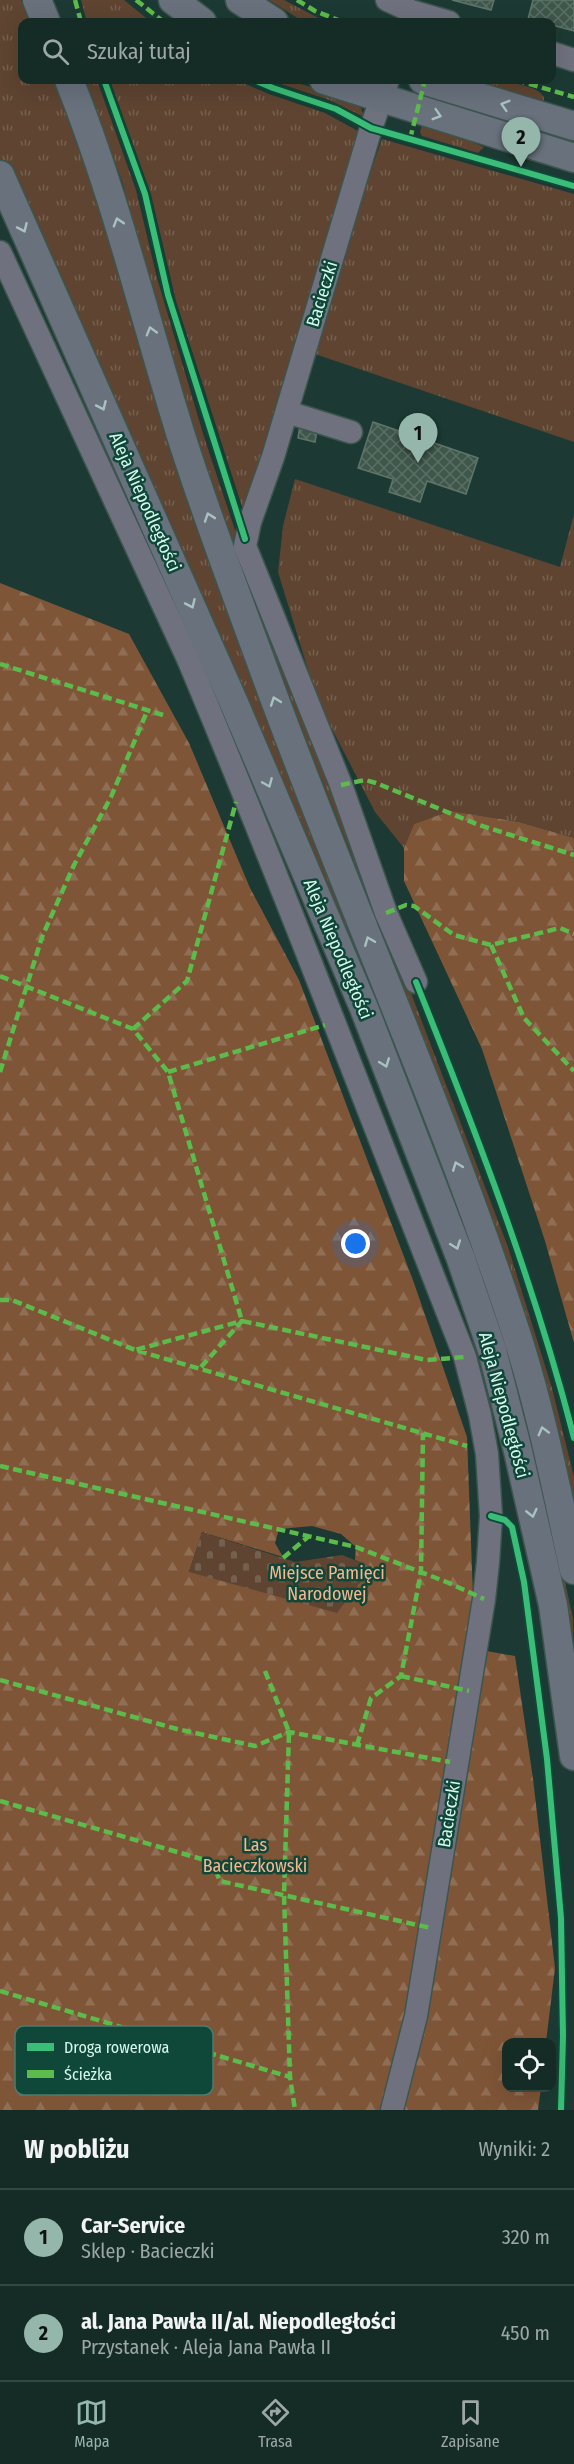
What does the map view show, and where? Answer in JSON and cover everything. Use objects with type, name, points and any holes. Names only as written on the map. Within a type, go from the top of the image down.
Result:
[{"type":"main road","points":[[37,0],[44,18]]},
{"type":"main road","points":[[173,0],[197,18]]},
{"type":"main road","points":[[240,0],[268,18]]},
{"type":"main road","name":"Aleja Niepodległości","points":[[71,84],[94,142],[184,444],[228,572],[290,741],[460,1172],[518,1342],[546,1445],[574,1570]]},
{"type":"main road","points":[[351,84],[384,89],[574,158]]},
{"type":"main road","points":[[436,84],[574,126]]},
{"type":"main road","name":"Aleja Niepodległości","points":[[0,175],[230,693],[364,1008],[461,1259],[495,1361],[553,1605],[574,1756]]},
{"type":"street","points":[[387,0],[411,11],[435,18]]},
{"type":"street","points":[[556,54],[574,60]]},
{"type":"street","name":"Bacieczki","points":[[384,89],[245,539],[248,556],[341,785],[386,913],[416,982]]},
{"type":"street","name":"Bacieczki","points":[[0,252],[200,687],[332,1013],[465,1357],[480,1415],[487,1454],[491,1516],[484,1599],[416,2016],[392,2110]]},
{"type":"street","points":[[286,412],[351,432]]},
{"type":"green space","points":[[0,0],[21,0],[28,18],[18,18],[18,84],[56,84],[80,144],[478,1257],[520,1396],[547,1501],[573,1618],[574,1678],[515,1397],[7,171],[0,159]]},
{"type":"green space","points":[[81,0],[124,0],[146,18],[86,18]]},
{"type":"green space","points":[[269,0],[284,0],[318,18],[298,18]]},
{"type":"green space","points":[[86,84],[98,84],[136,190],[157,278],[204,437],[241,548],[508,1247],[552,1388],[574,1477],[574,1510],[350,851],[231,550],[195,441],[141,261],[123,184]]},
{"type":"green space","points":[[111,84],[245,84],[325,113],[358,131],[247,502],[246,519],[176,301],[151,194]]},
{"type":"green space","points":[[281,84],[301,84],[350,99],[361,108],[364,117],[329,100]]},
{"type":"green space","points":[[466,84],[517,84],[539,92],[544,101],[518,98]]},
{"type":"green space","points":[[423,122],[484,147],[478,153],[422,136],[420,132]]},
{"type":"green space","points":[[382,139],[574,194],[574,442],[315,354],[356,213]]},
{"type":"green space","points":[[295,479],[560,567],[574,514],[574,838],[519,822],[450,811],[414,824],[404,848],[375,812],[318,702],[278,572],[283,526]]},
{"type":"green space","name":"Las Bacieczkowski","points":[[0,583],[129,634],[189,743],[250,888],[299,980],[414,1283],[467,1437],[475,1649],[515,1656],[533,1779],[555,1968],[546,2038],[502,2038],[502,2092],[540,2092],[538,2110],[0,2110]],"holes":[[[312,1526],[341,1534],[356,1547],[355,1560],[372,1567],[189,1572],[202,1532],[283,1557],[275,1543],[279,1529]]]},
{"type":"green space","points":[[450,811],[519,822],[574,838],[574,1343],[545,1241],[482,1049],[404,881],[404,848],[414,824]]},
{"type":"green space","name":"Miejsce Pamięci Narodowej","points":[[202,1532],[295,1562],[342,1555],[372,1567],[337,1613],[189,1572]]},
{"type":"building","points":[[452,0],[494,0],[491,10]]},
{"type":"building","points":[[533,0],[574,0],[574,31],[556,26],[556,18],[528,18]]},
{"type":"building","points":[[373,422],[478,458],[466,494],[427,481],[420,502],[389,492],[393,479],[358,468]]},
{"type":"building","points":[[300,426],[317,430],[315,442],[298,438]]},
{"type":"marked path","points":[[75,0],[80,18]]},
{"type":"marked path","points":[[136,0],[159,18]]},
{"type":"marked path","points":[[297,0],[333,18]]},
{"type":"marked path","points":[[410,139],[424,84]]},
{"type":"marked path","points":[[530,84],[574,97]]},
{"type":"marked path","points":[[0,664],[163,715]]},
{"type":"marked path","points":[[0,1072],[42,937],[74,865],[111,797],[148,709]]},
{"type":"marked path","points":[[341,785],[365,780],[376,783],[479,825],[574,855]]},
{"type":"marked path","points":[[133,1029],[187,981],[236,802]]},
{"type":"marked path","points":[[386,913],[406,905],[414,906],[454,935],[491,945],[560,928],[574,934]]},
{"type":"marked path","points":[[491,945],[524,1018],[574,1071]]},
{"type":"marked path","points":[[0,976],[133,1029],[168,1072],[242,1321],[427,1360],[465,1357]]},
{"type":"marked path","points":[[168,1072],[325,1025]]},
{"type":"marked path","points":[[0,1300],[12,1300],[135,1350]]},
{"type":"marked path","points":[[201,1367],[242,1321],[135,1350],[467,1446]]},
{"type":"marked path","points":[[357,1745],[371,1698],[401,1676],[421,1572],[423,1433]]},
{"type":"marked path","points":[[0,1466],[356,1547],[484,1599]]},
{"type":"marked path","points":[[283,1558],[309,1536]]},
{"type":"marked path","points":[[265,1671],[289,1732],[284,1895],[290,2077],[295,2110]]},
{"type":"marked path","points":[[401,1676],[469,1691]]},
{"type":"marked path","points":[[0,1680],[177,1729],[255,1746],[289,1732],[450,1762]]},
{"type":"marked path","points":[[0,1801],[212,1862],[220,1881],[431,1928]]},
{"type":"marked path","points":[[0,1991],[118,2026]]},
{"type":"marked path","points":[[213,2054],[290,2077]]},
{"type":"cycle path","points":[[105,84],[145,194],[168,295],[245,539]]},
{"type":"cycle path","points":[[264,84],[336,109],[371,128],[574,186]]},
{"type":"cycle path","points":[[416,982],[482,1151],[522,1265],[574,1438]]},
{"type":"cycle path","points":[[491,1516],[505,1520],[512,1527],[524,1582],[547,1759],[561,1918],[563,2036],[561,2110]]},
{"type":"place","name":"al. Jana Pawła II/al. Niepodległości","points":[[521,167]]},
{"type":"place","name":"Car-Service","points":[[418,463]]}]
